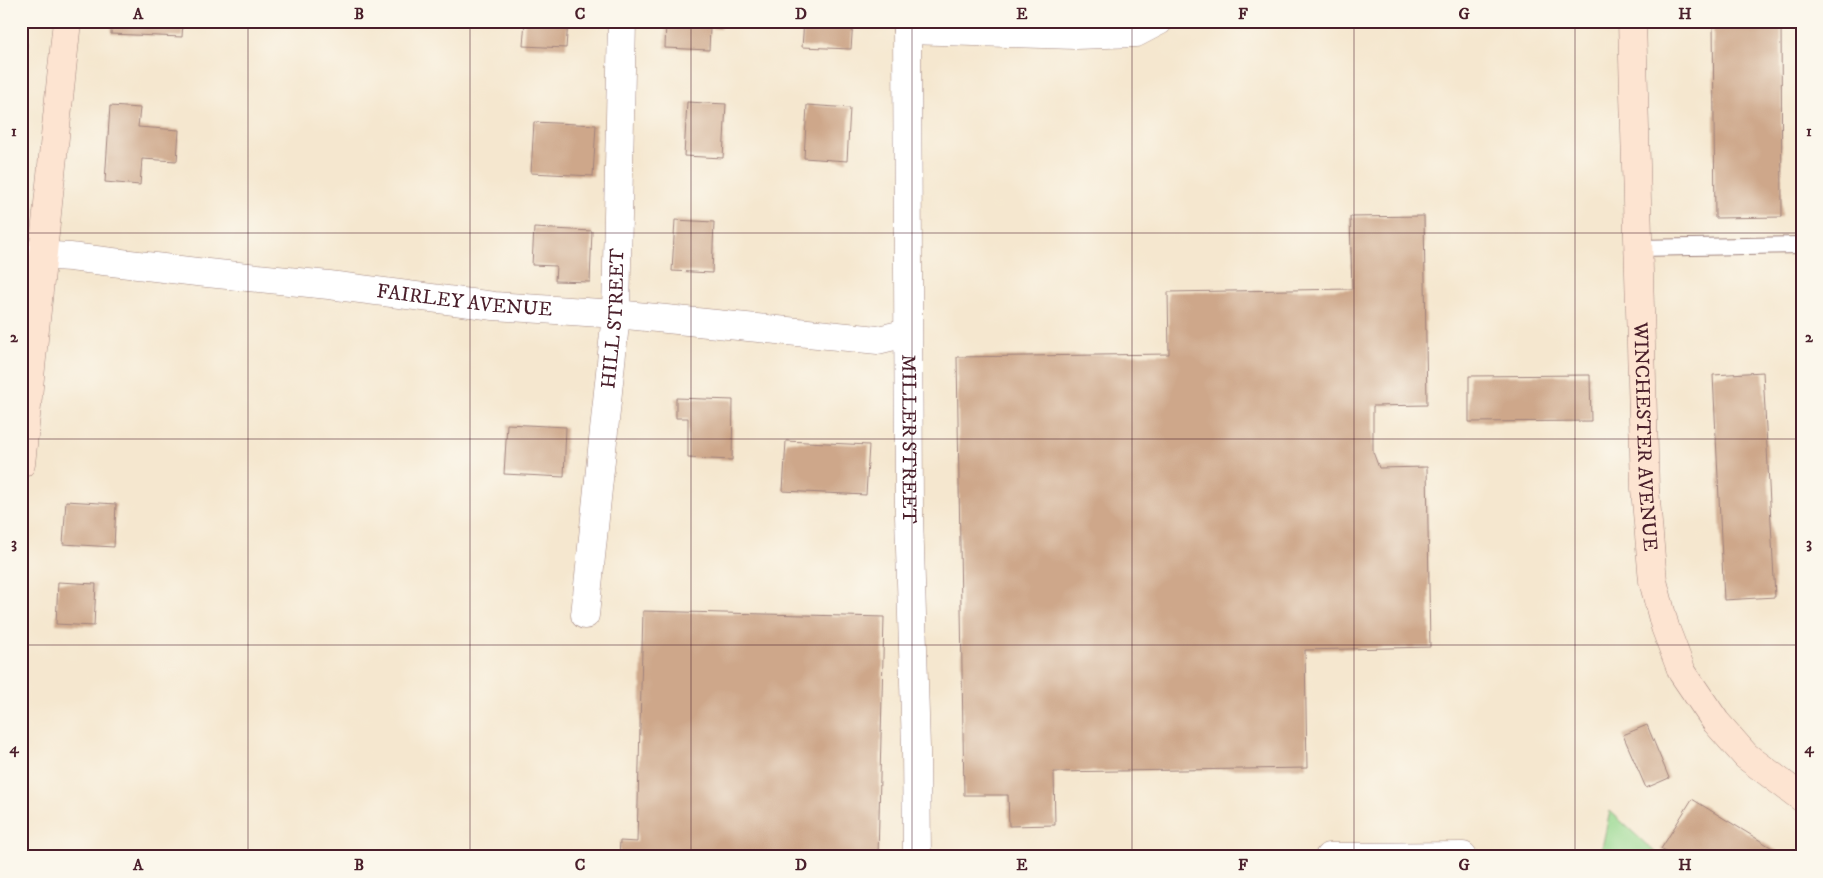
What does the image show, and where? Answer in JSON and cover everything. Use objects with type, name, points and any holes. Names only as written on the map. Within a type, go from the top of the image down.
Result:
[{"type":"street","points":[[21,464],[32,255],[67,21]]},
{"type":"street","name":"HILL STREET","points":[[585,614],[616,314],[622,21]]},
{"type":"street","points":[[907,26],[1074,35],[1136,33],[1159,21]]},
{"type":"street","name":"WINCHESTER AVENUE","points":[[1632,21],[1645,489],[1653,581],[1665,627],[1682,672],[1716,722],[1746,756],[1802,798]]},
{"type":"street","name":"MILLER STREET","points":[[907,26],[909,516],[916,749],[917,857]]},
{"type":"street","name":"FAIRLEY AVENUE","points":[[32,255],[70,256],[197,272],[329,285],[494,306],[616,314],[878,340],[907,333]]},
{"type":"street","points":[[1329,857],[1463,856]]},
{"type":"lane","points":[[1638,248],[1802,245]]},
{"type":"green space","points":[[1610,811],[1660,857],[1600,857]]},
{"type":"building","points":[[112,21],[183,21],[182,37],[111,34]]},
{"type":"building","points":[[525,21],[568,21],[566,48],[523,46]]},
{"type":"building","points":[[666,21],[722,21],[721,29],[710,28],[709,50],[665,48]]},
{"type":"building","points":[[804,21],[853,21],[851,49],[802,47]]},
{"type":"building","points":[[1713,21],[1781,21],[1782,217],[1715,218]]},
{"type":"building","points":[[21,42],[27,43],[24,93],[21,93]]},
{"type":"building","points":[[687,102],[726,104],[723,158],[684,156]]},
{"type":"building","points":[[807,105],[850,108],[847,161],[804,158]]},
{"type":"building","points":[[110,106],[140,108],[138,127],[179,130],[177,161],[142,159],[140,185],[105,182]]},
{"type":"building","points":[[534,122],[596,125],[593,176],[531,173]]},
{"type":"building","points":[[1424,216],[1427,405],[1373,406],[1373,452],[1379,468],[1427,467],[1430,647],[1305,650],[1307,768],[1054,772],[1055,825],[1009,826],[1008,795],[964,795],[957,357],[1169,354],[1168,292],[1352,289],[1350,217]]},
{"type":"building","points":[[675,220],[714,222],[712,273],[672,271]]},
{"type":"building","points":[[534,228],[592,231],[590,282],[555,281],[556,266],[532,265]]},
{"type":"building","points":[[1763,372],[1775,597],[1724,600],[1713,375]]},
{"type":"building","points":[[1590,375],[1591,421],[1469,422],[1469,376]]},
{"type":"building","points":[[676,398],[733,400],[732,460],[688,458],[688,418],[676,418]]},
{"type":"building","points":[[507,424],[566,427],[564,477],[504,474]]},
{"type":"building","points":[[786,441],[869,445],[866,495],[783,491]]},
{"type":"building","points":[[66,501],[116,504],[114,547],[63,544]]},
{"type":"building","points":[[58,582],[96,584],[94,626],[56,624]]},
{"type":"building","points":[[643,611],[884,617],[878,857],[619,857],[620,841],[637,842]]},
{"type":"building","points":[[1647,725],[1669,778],[1646,788],[1623,735]]},
{"type":"building","points":[[1692,799],[1787,857],[1673,857],[1661,849]]}]
